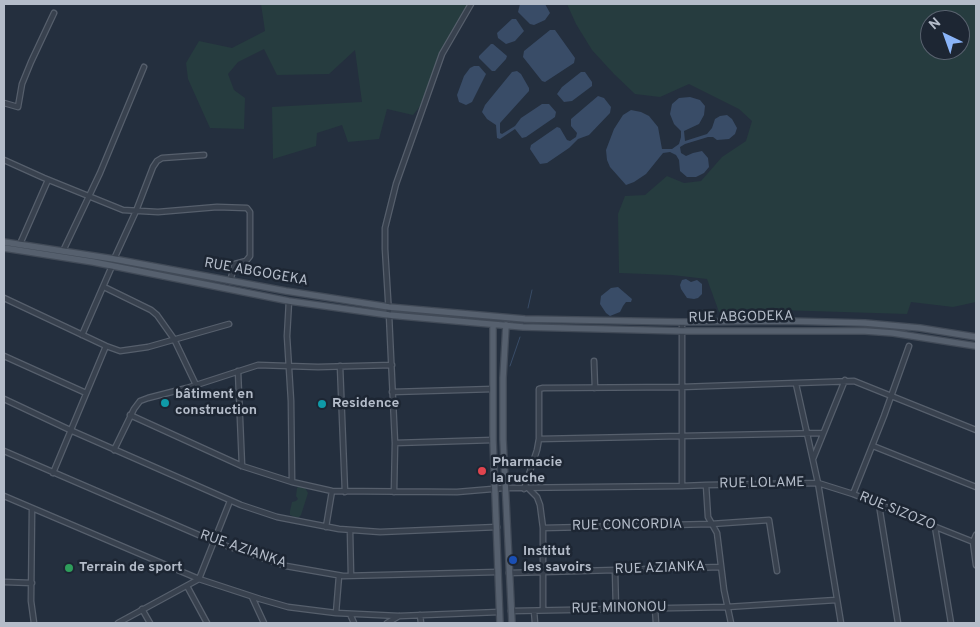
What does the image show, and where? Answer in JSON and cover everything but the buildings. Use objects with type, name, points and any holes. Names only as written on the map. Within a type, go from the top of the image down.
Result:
[{"type":"main road","name":"RUE ABGOGEKA","points":[[4,242],[114,259],[230,281],[389,307],[506,318]]},
{"type":"main road","name":"RUE ABGOGEKA","points":[[4,248],[112,266],[289,301],[390,315],[493,325]]},
{"type":"main road","name":"RUE ABGODEKA","points":[[506,318],[682,322],[788,321],[865,323],[911,327],[976,337]]},
{"type":"main road","name":"RUE ABGODEKA","points":[[493,325],[682,331],[865,331],[893,333],[976,346]]},
{"type":"main road","points":[[493,325],[492,440],[497,527],[498,612],[500,623]]},
{"type":"main road","points":[[506,325],[503,378],[504,488],[512,623]]},
{"type":"street","points":[[394,492],[395,443],[385,237],[396,184],[442,54],[471,4]]},
{"type":"street","points":[[4,103],[18,107],[22,84],[54,13]]},
{"type":"street","points":[[63,251],[89,196],[144,67]]},
{"type":"street","points":[[114,259],[157,161],[162,158],[204,155]]},
{"type":"street","points":[[4,160],[118,209],[158,212],[217,207],[244,207],[249,209],[250,256],[246,261],[235,264],[230,281]]},
{"type":"street","points":[[20,244],[48,180]]},
{"type":"street","points":[[82,335],[112,266]]},
{"type":"street","points":[[104,287],[151,310],[163,322],[174,339],[196,385]]},
{"type":"street","points":[[4,298],[106,346],[125,351],[229,324]]},
{"type":"street","points":[[289,301],[287,336],[292,482]]},
{"type":"street","points":[[493,325],[494,317]]},
{"type":"street","points":[[506,318],[506,325]]},
{"type":"street","points":[[682,322],[682,486]]},
{"type":"street","points":[[53,473],[106,346]]},
{"type":"street","points":[[853,494],[892,396],[909,346]]},
{"type":"street","points":[[4,356],[86,393]]},
{"type":"street","points":[[594,361],[595,388]]},
{"type":"street","points":[[114,450],[130,415],[137,404],[144,399],[258,366],[392,365]]},
{"type":"street","points":[[340,366],[345,492]]},
{"type":"street","points":[[238,371],[242,466]]},
{"type":"street","points":[[813,460],[845,380]]},
{"type":"street","points":[[543,610],[543,528],[539,501],[526,489],[539,439],[539,389],[796,384],[854,380],[976,430]]},
{"type":"street","points":[[796,384],[818,483],[841,623]]},
{"type":"street","points":[[392,392],[493,388]]},
{"type":"street","points":[[4,399],[70,431],[230,500],[277,517],[350,530],[404,532],[497,527]]},
{"type":"street","name":"RUE LOLAME","points":[[130,415],[242,466],[292,482],[332,491],[458,492],[504,488],[818,483]]},
{"type":"street","points":[[539,439],[823,433]]},
{"type":"street","points":[[395,443],[492,440]]},
{"type":"street","points":[[873,446],[976,487]]},
{"type":"street","name":"RUE AZIANKA","points":[[4,451],[215,542],[286,566],[339,576],[498,572]]},
{"type":"street","name":"RUE SIZOZO","points":[[818,483],[853,494],[975,542]]},
{"type":"street","points":[[706,485],[707,511],[711,524],[717,533],[720,567],[731,623]]},
{"type":"street","points":[[326,527],[332,491]]},
{"type":"street","points":[[4,496],[199,579],[288,607],[336,613],[399,616],[498,612]]},
{"type":"street","points":[[118,623],[199,579],[230,500]]},
{"type":"street","points":[[880,505],[898,623]]},
{"type":"street","points":[[32,509],[32,601],[34,623]]},
{"type":"street","name":"RUE CONCORDIA","points":[[543,528],[711,524],[769,520],[777,571]]},
{"type":"street","points":[[935,527],[951,623]]},
{"type":"street","points":[[350,530],[350,576]]},
{"type":"street","points":[[976,535],[976,565]]},
{"type":"street","name":"RUE AZIANKA","points":[[509,573],[720,567]]},
{"type":"street","points":[[615,570],[616,610]]},
{"type":"street","points":[[336,613],[339,576]]},
{"type":"street","points":[[4,582],[32,583]]},
{"type":"street","points":[[187,586],[207,623]]},
{"type":"street","points":[[252,597],[264,623]]},
{"type":"street","name":"RUE MINONOU","points":[[511,610],[728,607],[836,600]]},
{"type":"street","points":[[142,609],[150,623]]},
{"type":"street","points":[[655,609],[656,623]]},
{"type":"street","points":[[534,611],[535,623]]},
{"type":"street","points":[[350,614],[354,623]]},
{"type":"street","points":[[420,615],[421,623]]},
{"type":"street","points":[[387,623],[399,616]]},
{"type":"green space","points":[[261,4],[469,4],[438,58],[421,105],[413,115],[387,109],[379,139],[348,142],[342,125],[317,133],[316,146],[273,159],[272,107],[362,102],[355,50],[329,74],[277,75],[264,49],[238,62],[228,74],[234,90],[245,98],[244,129],[210,128],[188,79],[186,63],[199,41],[232,48],[265,31]]},
{"type":"green space","points":[[567,4],[976,4],[976,302],[953,307],[911,302],[907,314],[746,309],[719,312],[707,279],[672,275],[619,273],[618,214],[625,196],[645,195],[667,176],[684,183],[701,181],[722,157],[746,141],[752,121],[739,109],[689,84],[660,97],[635,94],[592,50],[576,24]]},
{"type":"green space","points":[[299,486],[304,486],[308,493],[301,515],[298,518],[290,515],[290,511],[292,502],[298,499],[296,496]]},
{"type":"water","points":[[520,4],[545,4],[550,13],[545,20],[534,25],[530,24],[518,12]]},
{"type":"water","points":[[512,19],[516,19],[524,31],[515,41],[506,44],[498,38],[497,33]]},
{"type":"water","points":[[550,30],[555,30],[575,58],[574,63],[545,82],[542,81],[523,57],[524,51]]},
{"type":"water","points":[[491,44],[507,56],[495,71],[492,71],[479,58]]},
{"type":"water","points":[[474,66],[479,66],[486,74],[472,102],[466,105],[459,102],[457,95],[464,76]]},
{"type":"water","points":[[517,71],[521,74],[529,91],[500,123],[500,133],[502,134],[515,126],[521,118],[542,104],[549,104],[556,112],[555,117],[526,137],[522,138],[515,129],[500,139],[497,138],[496,125],[487,119],[482,112],[485,105],[512,72]]},
{"type":"water","points":[[581,72],[585,72],[592,82],[592,86],[572,101],[564,102],[557,94],[562,87]]},
{"type":"water","points":[[598,96],[604,98],[611,107],[610,113],[589,135],[578,139],[569,148],[547,163],[540,164],[530,149],[531,145],[557,127],[560,128],[567,140],[570,141],[576,137],[577,133],[571,126],[571,119]]},
{"type":"water","points":[[690,97],[700,100],[705,106],[704,115],[699,124],[684,131],[685,141],[707,134],[712,128],[715,119],[727,115],[732,119],[737,128],[735,134],[729,139],[717,140],[713,137],[708,137],[680,147],[681,153],[686,156],[702,151],[708,158],[709,167],[704,173],[696,177],[687,177],[680,171],[679,160],[676,155],[670,152],[663,153],[646,174],[626,185],[610,167],[606,150],[614,129],[623,115],[631,110],[649,116],[658,127],[662,149],[672,149],[679,144],[681,131],[674,124],[670,114],[672,104],[679,98]]},
{"type":"water","points":[[686,279],[691,282],[697,280],[702,284],[702,294],[698,298],[687,298],[681,289],[682,280]]},
{"type":"water","points":[[618,287],[632,299],[631,302],[626,302],[620,312],[610,316],[600,304],[601,296],[611,288]]},
{"type":"waterway","points":[[528,308],[532,290]]},
{"type":"waterway","points":[[510,366],[520,337]]},
{"type":"place","name":"bâtiment en construction","points":[[165,403]]},
{"type":"place","name":"Residence","points":[[322,404]]},
{"type":"place","name":"Pharmacie la ruche","points":[[482,471]]},
{"type":"place","name":"Institut les savoirs","points":[[513,560]]},
{"type":"place","name":"Terrain de sport","points":[[69,568]]}]
